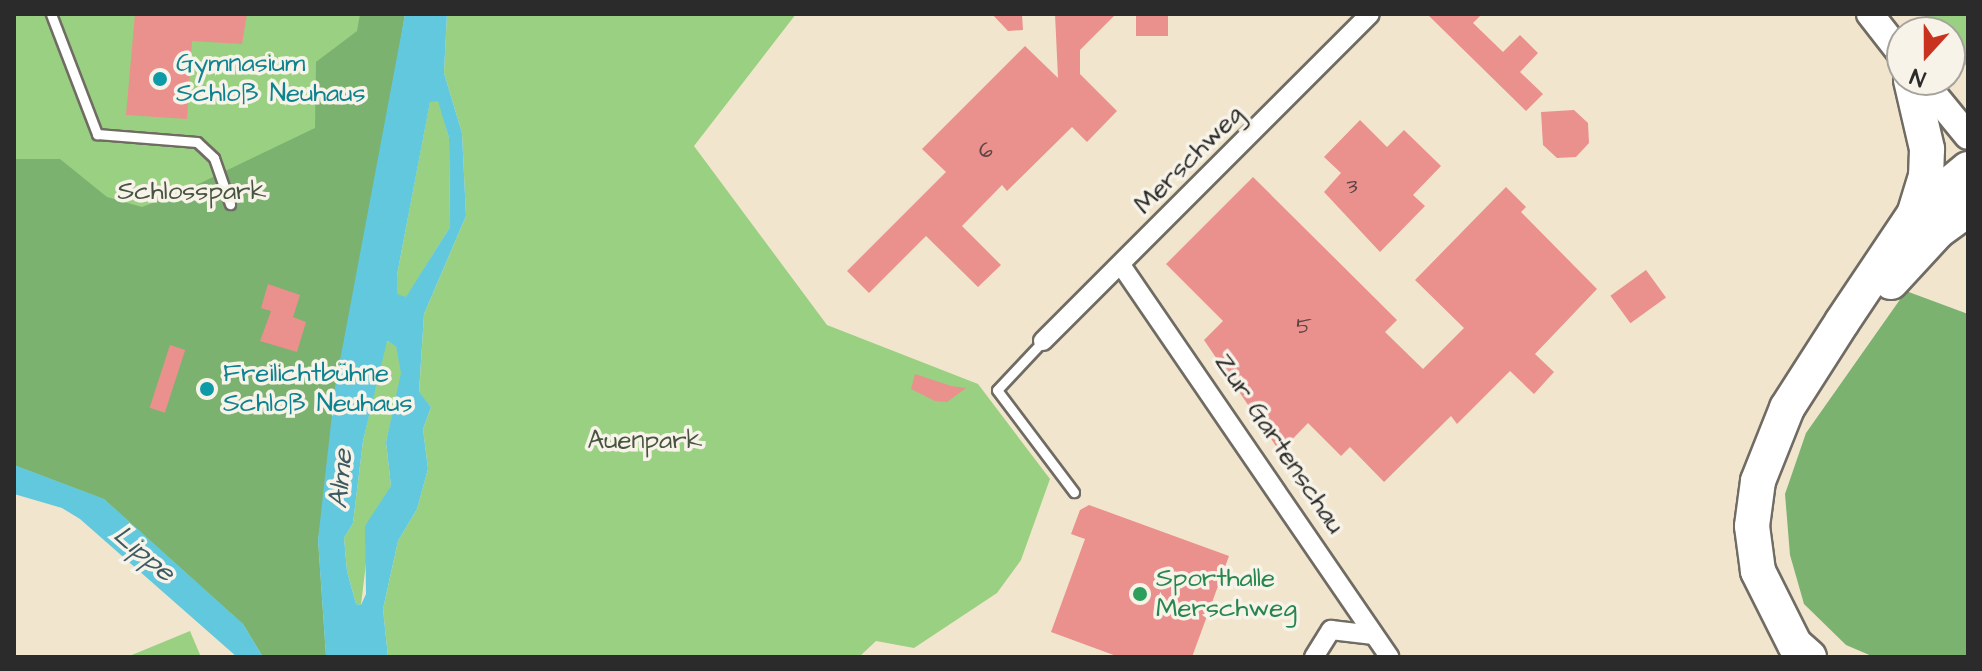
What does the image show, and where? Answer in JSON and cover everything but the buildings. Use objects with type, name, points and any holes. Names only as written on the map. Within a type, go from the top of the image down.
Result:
[{"type":"highway","points":[[1809,657],[1788,633],[1758,571],[1752,526],[1758,481],[1787,408],[1915,213],[1926,176],[1927,149],[1915,96]]},
{"type":"highway","points":[[1915,213],[1968,169]]},
{"type":"highway","points":[[1826,657],[1806,642],[1767,570],[1763,528],[1768,484],[1796,415],[1850,331],[1917,251],[1968,209]]},
{"type":"main road","points":[[1870,14],[1886,34]]},
{"type":"main road","points":[[1935,96],[1968,136]]},
{"type":"street","name":"Merschweg","points":[[1043,341],[1370,14]]},
{"type":"street","name":"Zur Gartenschau","points":[[1121,265],[1389,657]]},
{"type":"street","points":[[1314,657],[1331,630],[1374,635]]},
{"type":"lane","points":[[51,14],[97,134],[197,142],[214,158],[230,204]]},
{"type":"lane","points":[[1043,341],[997,390],[1074,492]]},
{"type":"green space","name":"Schlosspark","points":[[14,14],[405,14],[335,387],[318,540],[326,657],[263,657],[243,624],[14,470]]},
{"type":"green space","name":"Schlosspark","points":[[360,14],[405,14],[318,540],[326,657],[263,657],[243,624],[104,499],[14,465],[14,159],[60,159],[107,197],[142,207],[184,191],[315,128],[316,62],[357,31]]},
{"type":"green space","name":"Auenpark","points":[[447,14],[796,14],[694,146],[827,325],[978,384],[1050,479],[1021,560],[997,593],[914,648],[876,641],[859,657],[388,657],[383,609],[398,541],[417,509],[428,469],[423,429],[431,407],[419,393],[424,314],[466,216],[462,133],[444,73]]},
{"type":"green space","points":[[1924,14],[1968,14],[1968,68],[1966,16]]},
{"type":"green space","points":[[430,101],[439,101],[449,138],[450,227],[406,298],[397,295],[397,275]]},
{"type":"green space","points":[[1906,291],[1968,314],[1968,657],[1874,657],[1846,645],[1804,604],[1790,555],[1785,494],[1806,433]]},
{"type":"green space","points":[[386,341],[396,345],[402,373],[386,442],[391,486],[366,563],[361,605],[356,604],[347,571],[344,538],[353,523],[363,441]]},
{"type":"green space","points":[[190,631],[201,657],[127,657]]},
{"type":"water","name":"Alme","points":[[405,14],[447,14],[444,73],[462,133],[466,216],[424,314],[419,392],[431,407],[423,429],[428,469],[417,509],[398,541],[383,609],[388,657],[326,657],[318,540],[335,387]],"holes":[[[438,101],[449,138],[450,227],[406,297],[397,294],[397,275],[430,102]],[[387,341],[396,346],[401,373],[386,442],[391,486],[365,526],[366,594],[361,605],[356,604],[347,571],[344,538],[353,523],[363,441]]]},
{"type":"water","name":"Lippe","points":[[14,465],[104,499],[243,624],[263,657],[237,657],[80,519],[62,508],[14,494]]},
{"type":"place","name":"Gymnasium Schloß Neuhaus","points":[[160,79]]},
{"type":"place","name":"Freilichtbühne Schloß Neuhaus","points":[[207,389]]},
{"type":"place","name":"Sporthalle Merschweg","points":[[1140,594]]}]
